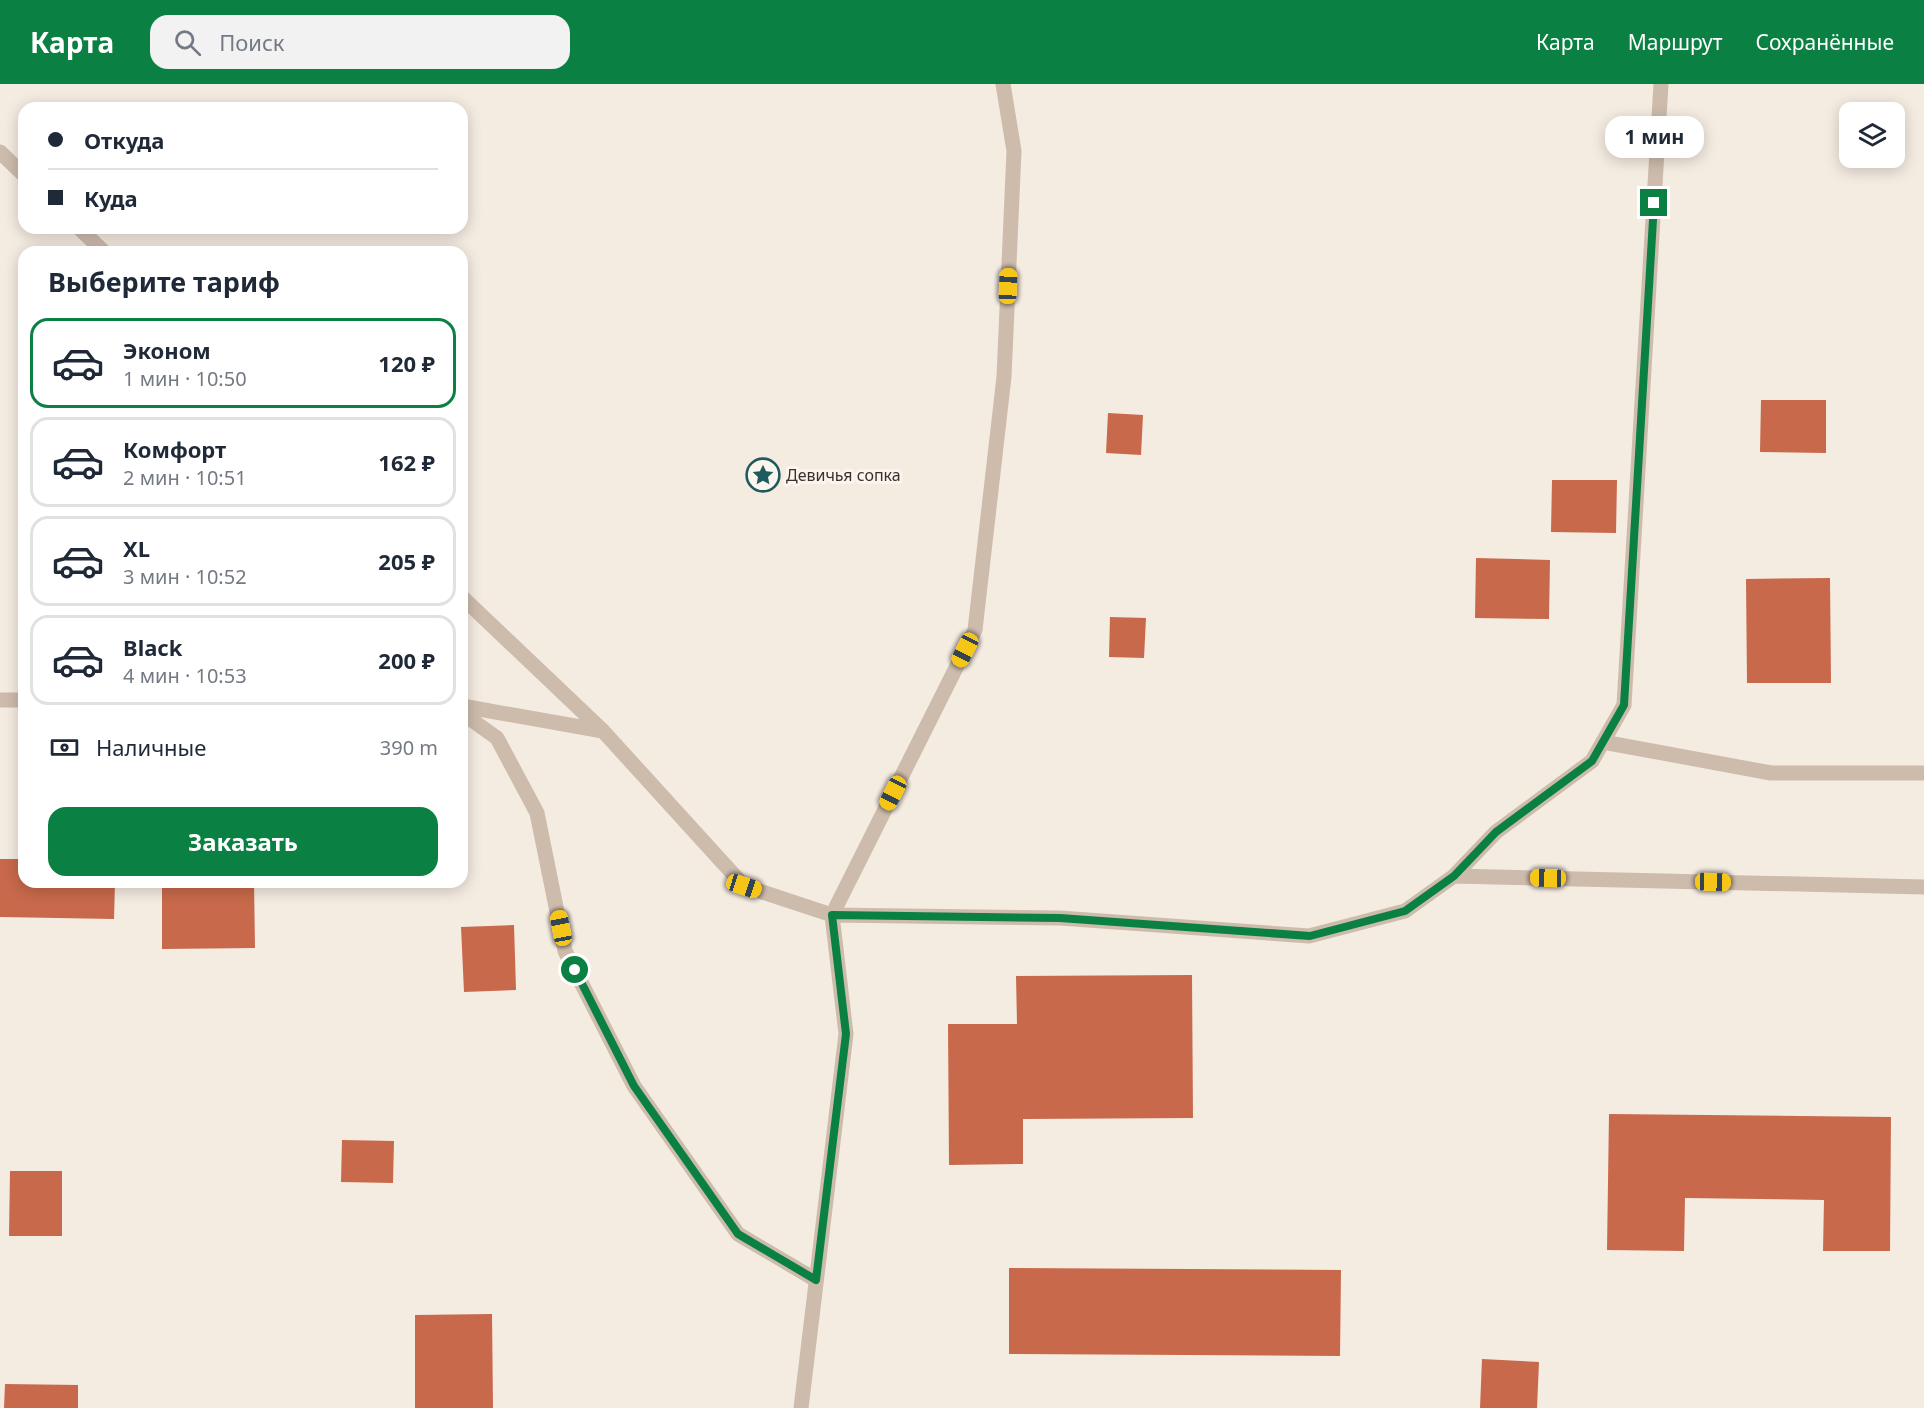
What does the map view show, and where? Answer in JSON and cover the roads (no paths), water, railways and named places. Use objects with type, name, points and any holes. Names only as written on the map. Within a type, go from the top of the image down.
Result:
[{"type":"street","points":[[801,1408],[846,1034],[832,915],[975,630],[1004,376],[1014,152],[1003,84]]},
{"type":"street","points":[[468,603],[603,731],[744,886],[832,915],[1060,918],[1310,936],[1405,911],[1454,876],[1496,832],[1592,761],[1624,705],[1662,84]]},
{"type":"street","points":[[0,152],[18,169]]},
{"type":"street","points":[[85,234],[98,246]]},
{"type":"street","points":[[0,700],[18,700]]},
{"type":"street","points":[[468,707],[603,731]]},
{"type":"street","points":[[468,717],[497,738],[537,813],[565,951],[634,1086],[738,1234],[816,1280]]},
{"type":"street","points":[[1603,742],[1771,772],[1924,773]]},
{"type":"street","points":[[1454,876],[1924,887]]},
{"type":"place","name":"Девичья сопка","points":[[763,475]]}]
